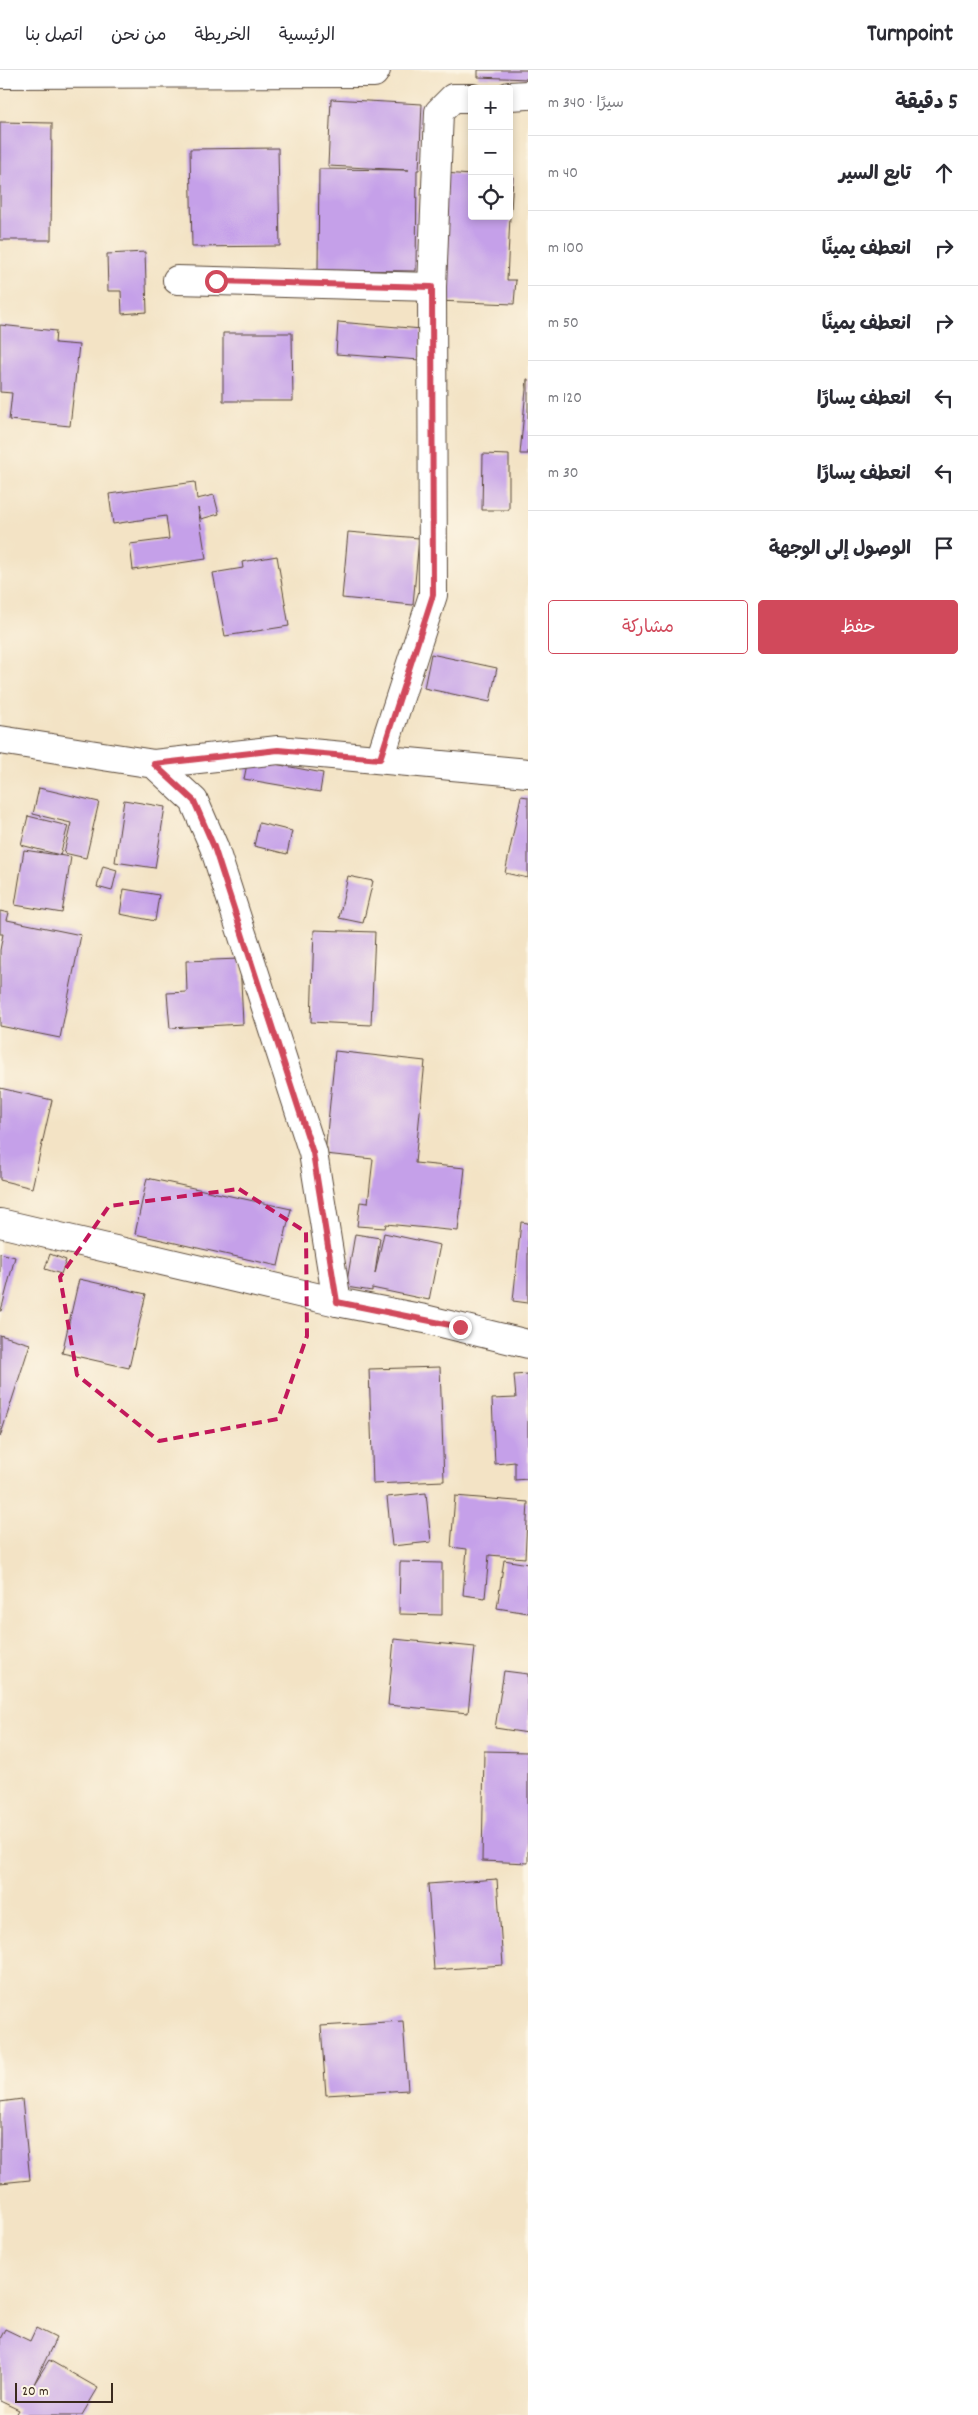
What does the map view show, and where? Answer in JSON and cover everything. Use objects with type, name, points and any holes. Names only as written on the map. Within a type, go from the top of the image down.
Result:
[{"type":"street","points":[[0,74],[374,73],[376,70]]},
{"type":"street","points":[[513,96],[528,95]]},
{"type":"street","points":[[380,759],[433,595],[432,287],[439,112],[453,98],[468,98]]},
{"type":"street","points":[[177,280],[432,287]]},
{"type":"street","points":[[0,740],[154,764],[278,750],[528,773]]},
{"type":"street","points":[[154,764],[194,801],[214,847],[313,1153],[337,1302]]},
{"type":"street","points":[[0,1223],[337,1302],[425,1319],[528,1344]]},
{"type":"highlighted area","points":[[239,1189],[306,1232],[307,1336],[278,1419],[159,1441],[77,1375],[60,1277],[109,1206]]},
{"type":"building","points":[[478,70],[528,70],[528,79],[478,77]]},
{"type":"building","points":[[331,99],[422,104],[419,170],[417,170],[416,271],[318,270],[319,169],[409,170],[328,166]]},
{"type":"building","points":[[0,122],[52,123],[51,240],[0,240]]},
{"type":"building","points":[[278,148],[280,246],[192,247],[190,149]]},
{"type":"building","points":[[444,173],[468,175],[468,220],[510,220],[507,280],[516,280],[514,304],[437,301]]},
{"type":"building","points":[[145,252],[147,312],[122,314],[121,291],[108,291],[107,254]]},
{"type":"building","points":[[338,322],[422,329],[420,360],[336,354]]},
{"type":"building","points":[[0,325],[56,331],[55,343],[79,345],[70,426],[9,420],[12,393],[0,392]]},
{"type":"building","points":[[223,333],[292,333],[293,401],[223,401]]},
{"type":"building","points":[[527,379],[528,454],[520,454]]},
{"type":"building","points":[[483,454],[509,455],[509,510],[482,510]]},
{"type":"building","points":[[195,482],[197,499],[214,495],[219,514],[201,519],[198,508],[206,559],[133,570],[130,544],[169,539],[166,516],[113,524],[109,494]]},
{"type":"building","points":[[348,532],[419,538],[413,605],[342,598]]},
{"type":"building","points":[[277,556],[289,626],[225,636],[213,573],[243,568],[242,562]]},
{"type":"building","points":[[431,654],[497,668],[490,702],[424,688]]},
{"type":"building","points":[[248,759],[323,773],[320,792],[244,779]]},
{"type":"building","points":[[39,788],[99,802],[86,858],[64,853],[71,823],[33,814]]},
{"type":"building","points":[[521,796],[528,797],[528,878],[505,873]]},
{"type":"building","points":[[124,800],[165,807],[155,868],[115,862]]},
{"type":"building","points":[[28,816],[68,826],[60,855],[21,845]]},
{"type":"building","points":[[259,823],[292,831],[287,854],[254,846]]},
{"type":"building","points":[[24,850],[71,857],[62,913],[15,905]]},
{"type":"building","points":[[103,866],[117,870],[112,891],[97,887]]},
{"type":"building","points":[[348,876],[373,881],[363,923],[339,918]]},
{"type":"building","points":[[124,889],[159,895],[155,921],[120,914]]},
{"type":"building","points":[[0,911],[9,913],[7,920],[81,935],[60,1038],[0,1026],[0,950],[3,934],[0,934]]},
{"type":"building","points":[[314,930],[375,932],[371,1025],[311,1022]]},
{"type":"building","points":[[240,959],[243,1024],[170,1028],[167,993],[187,992],[186,961]]},
{"type":"building","points":[[335,1051],[425,1061],[415,1163],[465,1168],[458,1231],[386,1224],[385,1228],[357,1226],[360,1202],[368,1203],[373,1159],[325,1154]]},
{"type":"building","points":[[0,1088],[52,1100],[32,1188],[0,1180]]},
{"type":"building","points":[[147,1178],[291,1209],[278,1266],[135,1234]]},
{"type":"building","points":[[521,1222],[528,1223],[528,1303],[513,1301]]},
{"type":"building","points":[[384,1233],[440,1245],[429,1300],[372,1288],[372,1291],[346,1287],[355,1234],[380,1238],[375,1274]]},
{"type":"building","points":[[0,1253],[15,1257],[1,1311],[0,1311]]},
{"type":"building","points":[[50,1254],[66,1260],[61,1274],[45,1269]]},
{"type":"building","points":[[79,1279],[146,1294],[129,1368],[62,1353]]},
{"type":"building","points":[[0,1335],[30,1344],[0,1437]]},
{"type":"building","points":[[440,1367],[444,1481],[373,1484],[369,1369]]},
{"type":"building","points":[[528,1374],[528,1479],[515,1480],[515,1462],[495,1464],[492,1399],[516,1398],[514,1375]]},
{"type":"building","points":[[426,1493],[431,1542],[392,1546],[387,1497]]},
{"type":"building","points":[[455,1496],[528,1502],[525,1558],[489,1555],[485,1598],[463,1595],[467,1549],[451,1547]]},
{"type":"building","points":[[504,1560],[528,1564],[528,1613],[497,1608]]},
{"type":"building","points":[[400,1562],[442,1563],[442,1615],[399,1614]]},
{"type":"building","points":[[394,1639],[475,1647],[468,1713],[388,1705]]},
{"type":"building","points":[[504,1671],[528,1674],[528,1733],[495,1728]]},
{"type":"building","points":[[484,1751],[528,1752],[528,1863],[482,1861]]},
{"type":"building","points":[[497,1879],[503,1965],[434,1970],[428,1884]]},
{"type":"building","points":[[403,2021],[408,2090],[326,2095],[321,2026]]},
{"type":"building","points":[[22,2099],[30,2180],[0,2183],[0,2102]]},
{"type":"building","points":[[36,2328],[56,2338],[34,2384],[49,2360],[98,2388],[82,2415],[16,2415],[19,2410],[0,2401],[0,2339],[5,2329],[30,2341]]},
{"type":"route","points":[[216,281],[432,287],[433,595],[380,759],[278,750],[154,764],[194,801],[214,847],[313,1153],[337,1302],[460,1327]]}]
